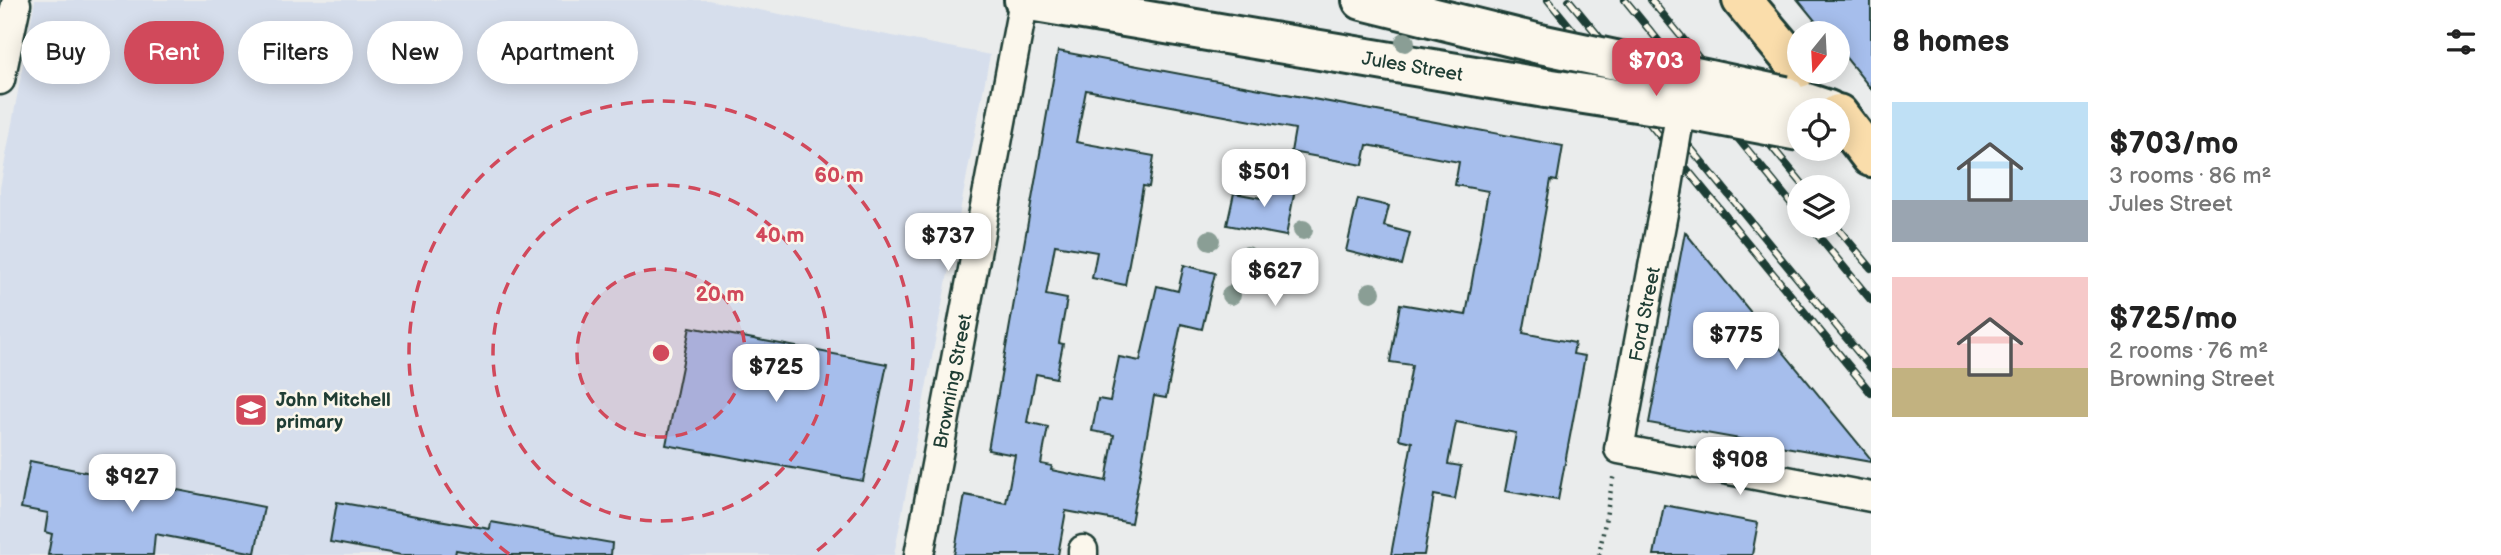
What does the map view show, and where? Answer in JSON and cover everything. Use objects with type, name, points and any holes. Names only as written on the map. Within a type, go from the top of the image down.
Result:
[{"type":"main road","name":"Jules Street","points":[[1024,0],[1545,88],[1684,91],[1787,80]]},
{"type":"main road","name":"Jules Street","points":[[1362,0],[1540,44],[1787,127]]},
{"type":"main road","points":[[1349,57],[1362,0]]},
{"type":"main road","points":[[1742,0],[1787,67]]},
{"type":"main road","name":"Jules Street","points":[[1800,84],[1815,98]]},
{"type":"main road","points":[[1801,84],[1818,98]]},
{"type":"main road","points":[[1850,131],[1863,147]]},
{"type":"street","name":"Browning Street","points":[[919,555],[1024,0]]},
{"type":"street","points":[[0,80],[16,4]]},
{"type":"street","name":"Ford Street","points":[[1619,449],[1684,91]]},
{"type":"street","points":[[1619,449],[1871,497]]},
{"type":"path","points":[[1599,555],[1619,449]]},
{"type":"shaded area","points":[[35,0],[708,0],[990,55],[894,555],[0,555],[0,188],[21,75],[21,84],[110,84],[110,21],[31,21]]},
{"type":"building","points":[[1798,0],[1871,0],[1871,89],[1850,63],[1850,21],[1815,21]]},
{"type":"building","points":[[1058,51],[1563,146],[1557,181],[1551,180],[1523,333],[1575,343],[1573,354],[1585,356],[1558,500],[1505,491],[1516,433],[1456,422],[1448,464],[1461,466],[1455,499],[1434,495],[1424,555],[1391,555],[1412,442],[1399,439],[1412,365],[1390,362],[1400,304],[1466,315],[1488,191],[1455,185],[1459,162],[1367,145],[1363,165],[1291,152],[1295,129],[1086,90],[1076,142],[1154,156],[1149,187],[1143,186],[1125,285],[1092,278],[1097,252],[1055,245],[1046,295],[1067,299],[1059,343],[1063,344],[1056,378],[1036,374],[1027,422],[1048,427],[1041,464],[1052,466],[1051,470],[1106,481],[1114,435],[1092,431],[1098,399],[1110,401],[1119,357],[1140,361],[1157,286],[1178,291],[1184,265],[1215,273],[1202,329],[1181,324],[1166,398],[1154,396],[1131,523],[1066,511],[1058,555],[954,555],[965,495],[1006,503],[1015,455],[988,450]]},
{"type":"building","points":[[1264,178],[1296,184],[1286,236],[1227,225],[1234,193],[1261,198]]},
{"type":"building","points":[[1358,199],[1389,206],[1384,226],[1410,233],[1402,265],[1346,251]]},
{"type":"building","points":[[1685,232],[1871,459],[1871,462],[1649,423]]},
{"type":"building","points":[[690,327],[887,364],[863,481],[666,445]]},
{"type":"building","points":[[30,461],[264,507],[255,553],[155,534],[153,555],[48,555],[52,534],[45,532],[48,513],[21,508]]},
{"type":"building","points":[[337,502],[490,529],[491,522],[612,543],[611,555],[485,555],[456,550],[455,555],[401,555],[330,542]]},
{"type":"building","points":[[1664,505],[1758,523],[1752,555],[1654,555]]},
{"type":"railway","points":[[1548,0],[1871,393]]},
{"type":"railway","points":[[1569,0],[1871,368]]},
{"type":"railway","points":[[1625,0],[1787,198]]},
{"type":"railway","points":[[1651,0],[1795,175]]},
{"type":"railway","points":[[1820,238],[1871,300]]},
{"type":"railway","points":[[1846,238],[1871,268]]},
{"type":"place","name":"John Mitchell primary","points":[[251,410]]}]
